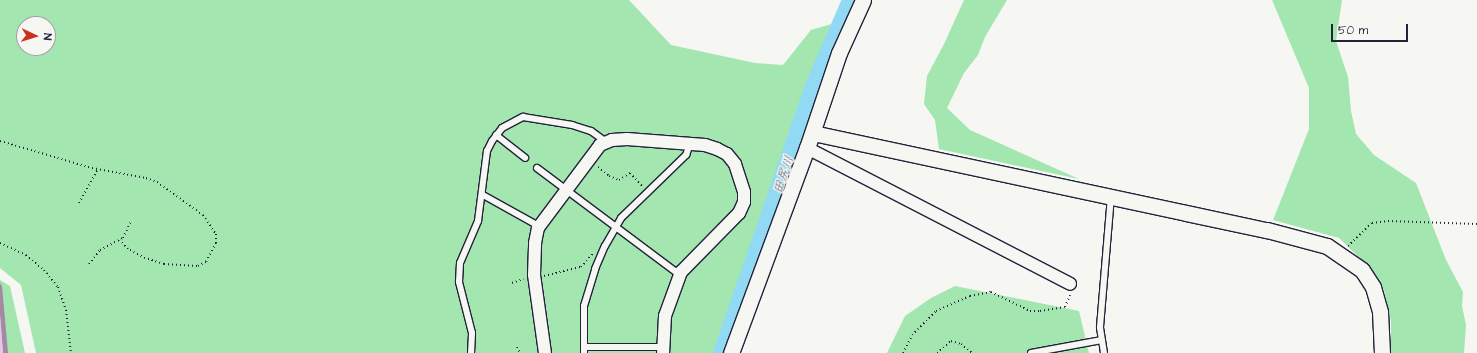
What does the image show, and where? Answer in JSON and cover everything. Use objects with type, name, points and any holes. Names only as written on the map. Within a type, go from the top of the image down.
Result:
[{"type":"street","points":[[731,353],[813,133],[839,53],[863,0]]},
{"type":"street","points":[[813,133],[1267,230],[1326,246],[1362,270],[1373,287],[1380,312],[1382,353]]},
{"type":"street","points":[[545,353],[534,278],[534,243],[539,226],[589,157],[600,145],[606,142],[627,139],[705,145],[727,154],[735,164],[741,177],[744,202],[739,213],[680,275],[665,316],[664,350]]},
{"type":"street","points":[[807,148],[1070,284]]},
{"type":"lane","points":[[471,353],[472,333],[459,282],[459,272],[463,254],[478,221],[483,195],[487,151],[496,135],[513,120],[523,117],[544,119],[591,131],[606,142]]},
{"type":"lane","points":[[496,135],[525,158]]},
{"type":"lane","points":[[664,350],[584,350],[584,306],[595,269],[615,227],[646,191],[686,155],[690,144]]},
{"type":"lane","points":[[537,168],[680,275]]},
{"type":"lane","points":[[483,195],[539,226]]},
{"type":"lane","points":[[1104,353],[1100,327],[1111,196]]},
{"type":"lane","points":[[1031,353],[1102,340]]},
{"type":"lane","points":[[1071,346],[1072,353]]},
{"type":"path","points":[[0,141],[99,169],[157,182],[203,215],[216,234],[216,243],[206,262],[197,266],[164,264],[145,258],[128,249],[120,240]]},
{"type":"path","points":[[589,157],[613,179],[619,180],[630,173],[646,191]]},
{"type":"path","points":[[79,203],[99,169]]},
{"type":"path","points":[[1340,254],[1372,223],[1388,221],[1477,224]]},
{"type":"path","points":[[89,264],[100,250],[120,240],[130,223]]},
{"type":"path","points":[[0,243],[26,255],[44,270],[58,287],[66,310],[70,353]]},
{"type":"path","points":[[534,278],[581,267],[597,248],[603,250]]},
{"type":"path","points":[[903,353],[912,335],[924,322],[951,303],[970,296],[991,292],[1030,311],[1054,310],[1065,306],[1071,289],[1070,284]]},
{"type":"path","points":[[937,353],[951,342],[962,344],[972,353]]},
{"type":"path","points":[[517,347],[520,353]]},
{"type":"green space","points":[[0,0],[629,0],[671,45],[755,63],[783,65],[811,30],[845,20],[812,103],[725,353],[36,353],[21,285],[0,268]]},
{"type":"green space","points":[[964,0],[1007,0],[985,37],[978,55],[964,73],[947,108],[970,130],[1079,179],[939,149],[935,120],[924,104],[927,76],[944,44]]},
{"type":"green space","points":[[1272,0],[1342,0],[1336,41],[1348,77],[1351,111],[1356,134],[1374,155],[1416,183],[1446,260],[1463,292],[1462,306],[1466,325],[1464,353],[1391,353],[1391,321],[1384,290],[1367,265],[1339,238],[1273,220],[1309,129],[1309,88]]},
{"type":"green space","points":[[0,280],[10,286],[25,353],[0,353]]},
{"type":"green space","points":[[955,286],[1079,311],[1089,353],[887,353],[905,316],[931,298]]},
{"type":"building","points":[[0,315],[3,353],[0,353]]},
{"type":"waterway","name":"田尻川","points":[[722,353],[814,86],[851,0]]}]
